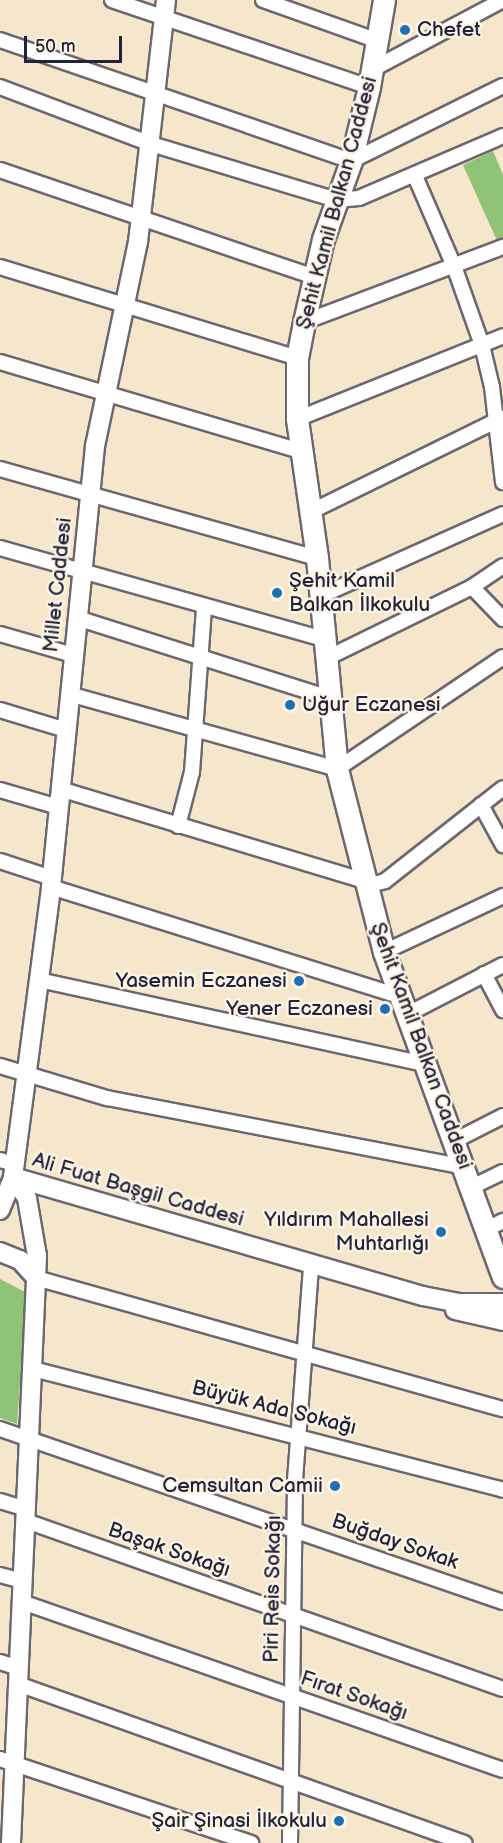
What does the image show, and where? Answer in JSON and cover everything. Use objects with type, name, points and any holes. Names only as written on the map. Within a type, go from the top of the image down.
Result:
[{"type":"main road","name":"Millet Caddesi","points":[[0,1210],[26,1073],[52,882],[89,495],[105,394],[141,216],[157,94],[166,0]]},
{"type":"main road","name":"Şehit Kamil Balkan Caddesi","points":[[384,0],[371,78],[351,161],[314,277],[304,322],[297,358],[297,419],[317,558],[337,769],[384,952],[472,1188],[495,1225],[502,1270]]},
{"type":"main road","name":"Ali Fuat Başgil Caddesi","points":[[9,1167],[64,1190],[311,1265],[423,1296]]},
{"type":"main road","points":[[8,1836],[6,1761],[19,1676],[36,1278],[35,1242],[30,1208],[9,1167]]},
{"type":"main road","points":[[30,1208],[49,1195],[64,1190]]},
{"type":"main road","points":[[5,1253],[35,1242]]},
{"type":"main road","points":[[5,1253],[36,1278]]},
{"type":"main road","points":[[423,1296],[459,1303],[503,1303]]},
{"type":"main road","points":[[423,1296],[468,1314],[503,1320]]},
{"type":"street","points":[[112,0],[165,19],[371,78],[503,0]]},
{"type":"street","points":[[263,0],[378,41]]},
{"type":"street","points":[[1,43],[351,161],[503,86]]},
{"type":"street","points":[[0,87],[151,144],[337,201],[359,198],[415,176],[503,136]]},
{"type":"street","points":[[0,170],[141,216],[314,277]]},
{"type":"street","points":[[415,176],[454,266],[482,345],[500,420],[503,482]]},
{"type":"street","points":[[304,322],[503,247]]},
{"type":"street","points":[[0,267],[297,358]]},
{"type":"street","points":[[297,419],[503,336]]},
{"type":"street","points":[[0,362],[300,451]]},
{"type":"street","points":[[310,512],[500,420]]},
{"type":"street","points":[[0,469],[317,558]]},
{"type":"street","points":[[320,597],[503,514]]},
{"type":"street","points":[[0,548],[204,608],[326,648],[472,587],[503,566]]},
{"type":"street","points":[[472,587],[503,619]]},
{"type":"street","points":[[178,825],[192,772],[204,608]]},
{"type":"street","points":[[77,618],[201,660],[332,699]]},
{"type":"street","points":[[0,634],[73,654]]},
{"type":"street","points":[[69,694],[337,769],[503,657]]},
{"type":"street","points":[[0,710],[66,730]]},
{"type":"street","points":[[0,789],[59,798],[178,825],[367,883],[385,881],[503,788]]},
{"type":"street","points":[[481,805],[503,845]]},
{"type":"street","points":[[0,861],[52,882],[403,1005],[484,974],[503,964]]},
{"type":"street","points":[[384,952],[503,896]]},
{"type":"street","points":[[484,974],[503,1010]]},
{"type":"street","points":[[39,980],[425,1064]]},
{"type":"street","points":[[0,1066],[107,1098],[464,1167]]},
{"type":"street","points":[[454,1141],[503,1116]]},
{"type":"street","points":[[472,1188],[503,1172]]},
{"type":"street","name":"Piri Reis Sokağı","points":[[290,1843],[293,1697],[291,1615],[297,1434],[311,1265]]},
{"type":"street","points":[[36,1278],[135,1303],[303,1355],[503,1409]]},
{"type":"street","name":"Büyük Ada Sokağı","points":[[33,1368],[297,1434],[503,1490]]},
{"type":"street","name":"Buğday Sokak","points":[[0,1429],[503,1602]]},
{"type":"street","name":"Başak Sokağı","points":[[0,1501],[26,1515],[291,1615],[503,1689]]},
{"type":"street","points":[[0,1575],[23,1581]]},
{"type":"street","name":"Fırat Sokağı","points":[[22,1602],[503,1770]]},
{"type":"street","points":[[0,1662],[19,1676],[292,1781],[465,1843]]},
{"type":"street","points":[[6,1761],[251,1843]]},
{"type":"green space","points":[[493,151],[503,175],[503,241],[498,243],[463,165]]},
{"type":"green space","points":[[0,1279],[27,1293],[17,1424],[0,1418]]},
{"type":"place","name":"Chefet","points":[[405,30]]},
{"type":"place","name":"Şehit Kamil Balkan İlkokulu","points":[[277,593]]},
{"type":"place","name":"Uğur Eczanesi","points":[[290,705]]},
{"type":"place","name":"Yasemin Eczanesi","points":[[299,981]]},
{"type":"place","name":"Yener Eczanesi","points":[[385,1009]]},
{"type":"place","name":"Yıldırım Mahallesi Muhtarlığı","points":[[441,1232]]},
{"type":"place","name":"Cemsultan Camii","points":[[335,1486]]},
{"type":"place","name":"Şair Şinasi İlkokulu","points":[[339,1821]]}]
